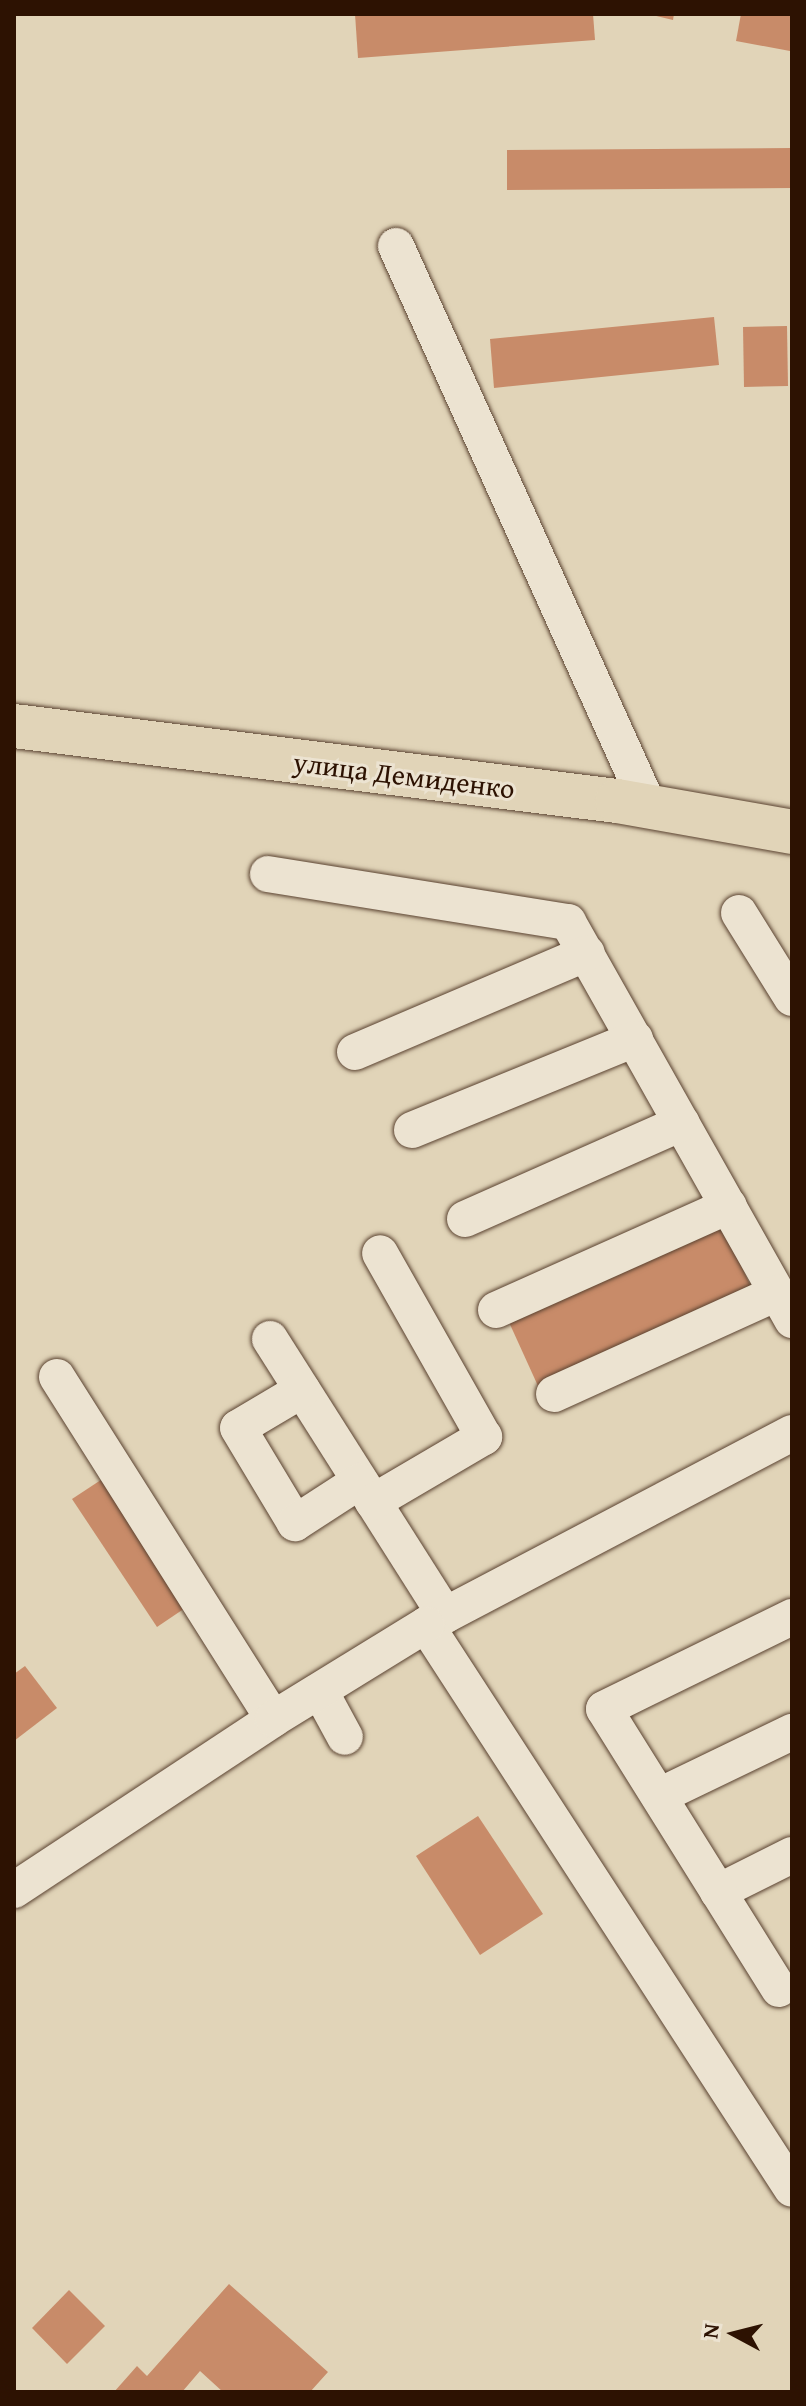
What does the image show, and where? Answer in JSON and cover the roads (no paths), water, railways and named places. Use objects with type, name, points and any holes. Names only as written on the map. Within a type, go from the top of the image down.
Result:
[{"type":"main road","name":"улица Демиденко","points":[[14,726],[649,807],[792,832]]},
{"type":"lane","points":[[396,246],[649,807]]},
{"type":"lane","points":[[268,874],[568,922],[784,1307],[554,1394]]},
{"type":"lane","points":[[739,913],[792,998]]},
{"type":"lane","points":[[355,1052],[587,953]]},
{"type":"lane","points":[[412,1130],[635,1039]]},
{"type":"lane","points":[[465,1219],[682,1123]]},
{"type":"lane","points":[[496,1310],[729,1206]]},
{"type":"lane","points":[[302,1390],[238,1428],[295,1523],[484,1437],[380,1253]]},
{"type":"lane","points":[[270,1339],[367,1491],[435,1620],[792,2189]]},
{"type":"lane","points":[[57,1377],[273,1719]]},
{"type":"lane","points":[[14,1890],[273,1719],[435,1620],[792,1433]]},
{"type":"lane","points":[[779,1989],[604,1709],[792,1617]]},
{"type":"lane","points":[[320,1691],[345,1737]]},
{"type":"lane","points":[[659,1796],[792,1732]]},
{"type":"lane","points":[[718,1892],[792,1855]]}]
